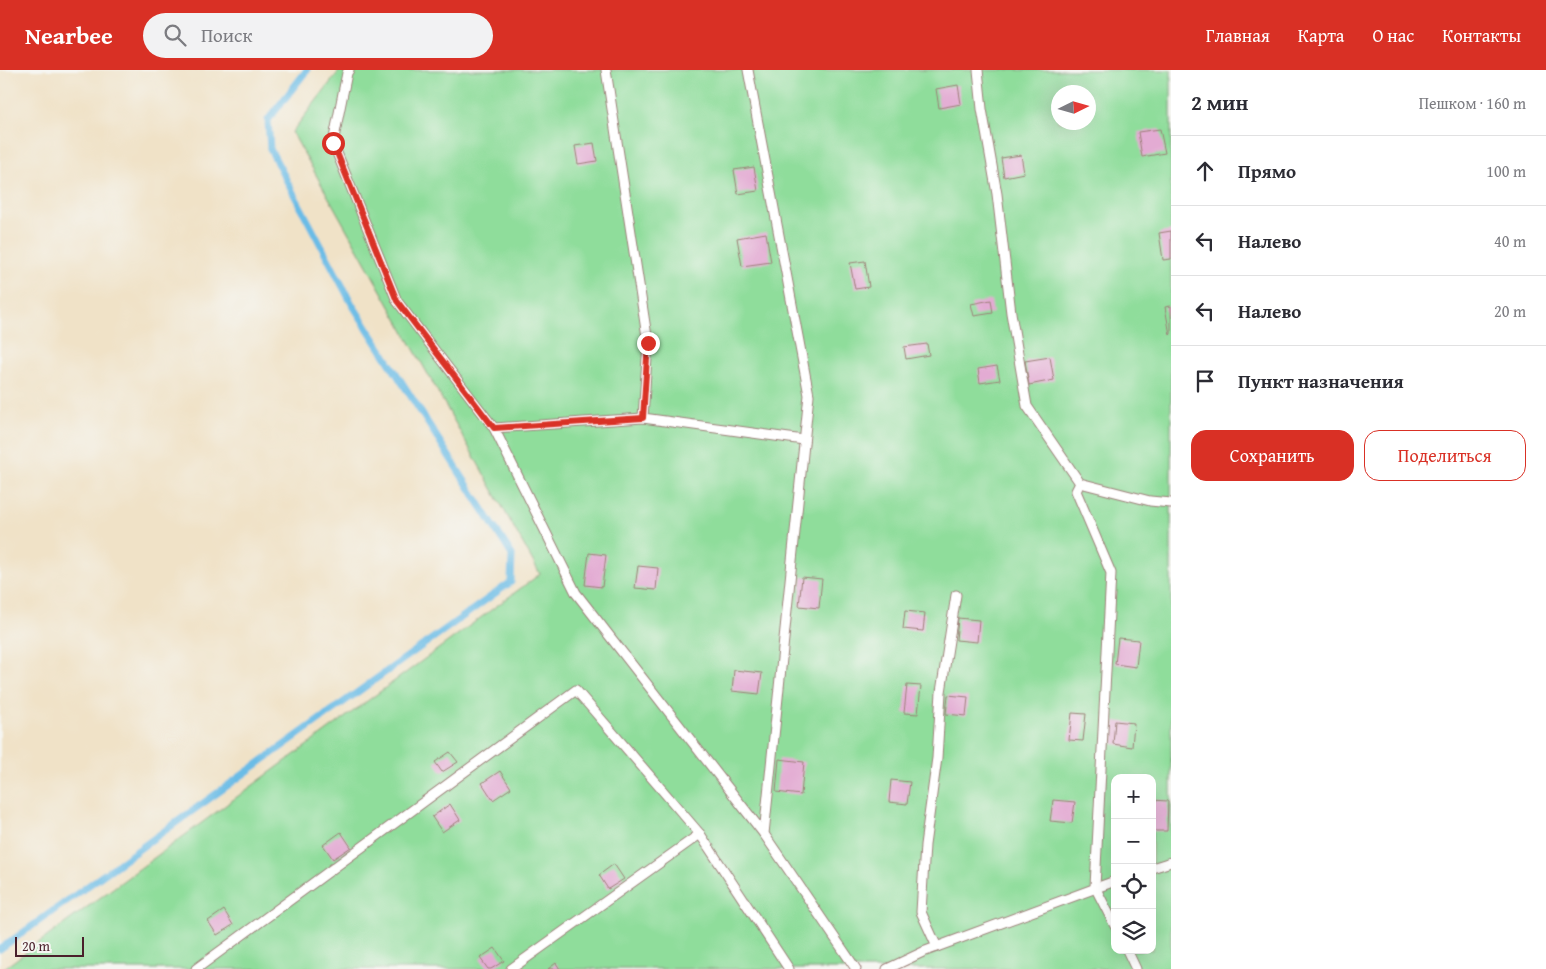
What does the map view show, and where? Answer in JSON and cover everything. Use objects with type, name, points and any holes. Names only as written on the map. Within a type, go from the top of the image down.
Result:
[{"type":"lane","points":[[349,70],[346,73],[333,143],[397,301],[494,428],[576,594],[764,834],[856,969]]},
{"type":"lane","points":[[606,70],[648,343],[643,418]]},
{"type":"lane","points":[[748,70],[809,395],[764,834]]},
{"type":"lane","points":[[978,70],[982,109],[997,194],[1011,313],[1027,406],[1080,483],[1150,501],[1171,503]]},
{"type":"lane","points":[[494,428],[643,418],[804,440]]},
{"type":"lane","points":[[1080,483],[1076,491],[1111,573],[1095,887],[1111,918]]},
{"type":"lane","points":[[937,947],[920,912],[925,845],[937,758],[941,692],[956,595]]},
{"type":"lane","points":[[196,969],[576,690],[700,834],[789,969]]},
{"type":"lane","points":[[511,969],[700,834]]},
{"type":"lane","points":[[1156,867],[1171,862]]},
{"type":"lane","points":[[887,969],[937,947],[1111,881]]},
{"type":"lane","points":[[1129,954],[1136,969]]},
{"type":"green space","points":[[340,70],[1171,70],[1171,969],[3,969],[540,574],[292,132]]},
{"type":"building","points":[[958,85],[961,104],[939,108],[936,89]]},
{"type":"building","points":[[1160,129],[1165,153],[1142,157],[1138,132]]},
{"type":"building","points":[[594,143],[597,161],[578,164],[575,146]]},
{"type":"building","points":[[1021,155],[1024,173],[1004,177],[1001,158]]},
{"type":"building","points":[[754,167],[758,191],[738,194],[734,170]]},
{"type":"building","points":[[1171,231],[1171,259],[1163,260],[1159,233]]},
{"type":"building","points":[[766,233],[771,262],[742,266],[737,238]]},
{"type":"building","points":[[865,261],[869,287],[855,289],[850,263]]},
{"type":"building","points":[[991,300],[993,313],[974,316],[971,304]]},
{"type":"building","points":[[1171,306],[1171,334],[1170,335],[1165,307]]},
{"type":"building","points":[[927,344],[929,355],[906,359],[904,347]]},
{"type":"building","points":[[1050,357],[1054,380],[1029,385],[1025,361]]},
{"type":"building","points":[[997,366],[1000,380],[980,383],[978,369]]},
{"type":"building","points":[[589,553],[606,555],[602,587],[585,585]]},
{"type":"building","points":[[638,566],[658,568],[656,590],[635,588]]},
{"type":"building","points":[[802,577],[822,579],[819,608],[799,606]]},
{"type":"building","points":[[905,611],[925,613],[923,631],[903,629]]},
{"type":"building","points":[[958,618],[979,620],[977,642],[956,640]]},
{"type":"building","points":[[1118,638],[1139,640],[1136,667],[1115,664]]},
{"type":"building","points":[[734,670],[762,673],[759,694],[732,691]]},
{"type":"building","points":[[907,685],[921,686],[918,714],[904,713]]},
{"type":"building","points":[[948,695],[968,697],[966,716],[946,714]]},
{"type":"building","points":[[1072,713],[1086,714],[1083,741],[1069,740]]},
{"type":"building","points":[[1115,721],[1134,723],[1132,747],[1113,744]]},
{"type":"building","points":[[450,752],[458,762],[442,772],[435,762]]},
{"type":"building","points":[[779,759],[804,762],[801,795],[776,792]]},
{"type":"building","points":[[500,771],[511,788],[493,800],[482,783]]},
{"type":"building","points":[[891,780],[910,782],[907,804],[889,802]]},
{"type":"building","points":[[1053,800],[1075,802],[1072,823],[1050,821]]},
{"type":"building","points":[[1156,800],[1168,801],[1167,831],[1156,831]]},
{"type":"building","points":[[450,804],[460,820],[442,832],[432,817]]},
{"type":"building","points":[[341,832],[351,847],[333,859],[323,845]]},
{"type":"building","points":[[614,864],[624,879],[608,889],[599,875]]},
{"type":"building","points":[[224,910],[233,925],[217,935],[208,921]]},
{"type":"building","points":[[495,948],[504,961],[488,969],[480,958]]},
{"type":"building","points":[[556,963],[560,969],[548,969]]},
{"type":"waterway","points":[[0,949],[511,582],[512,555],[352,304],[270,149],[268,120],[307,70]]},
{"type":"route","points":[[333,143],[397,301],[494,428],[643,418],[648,343]]}]
